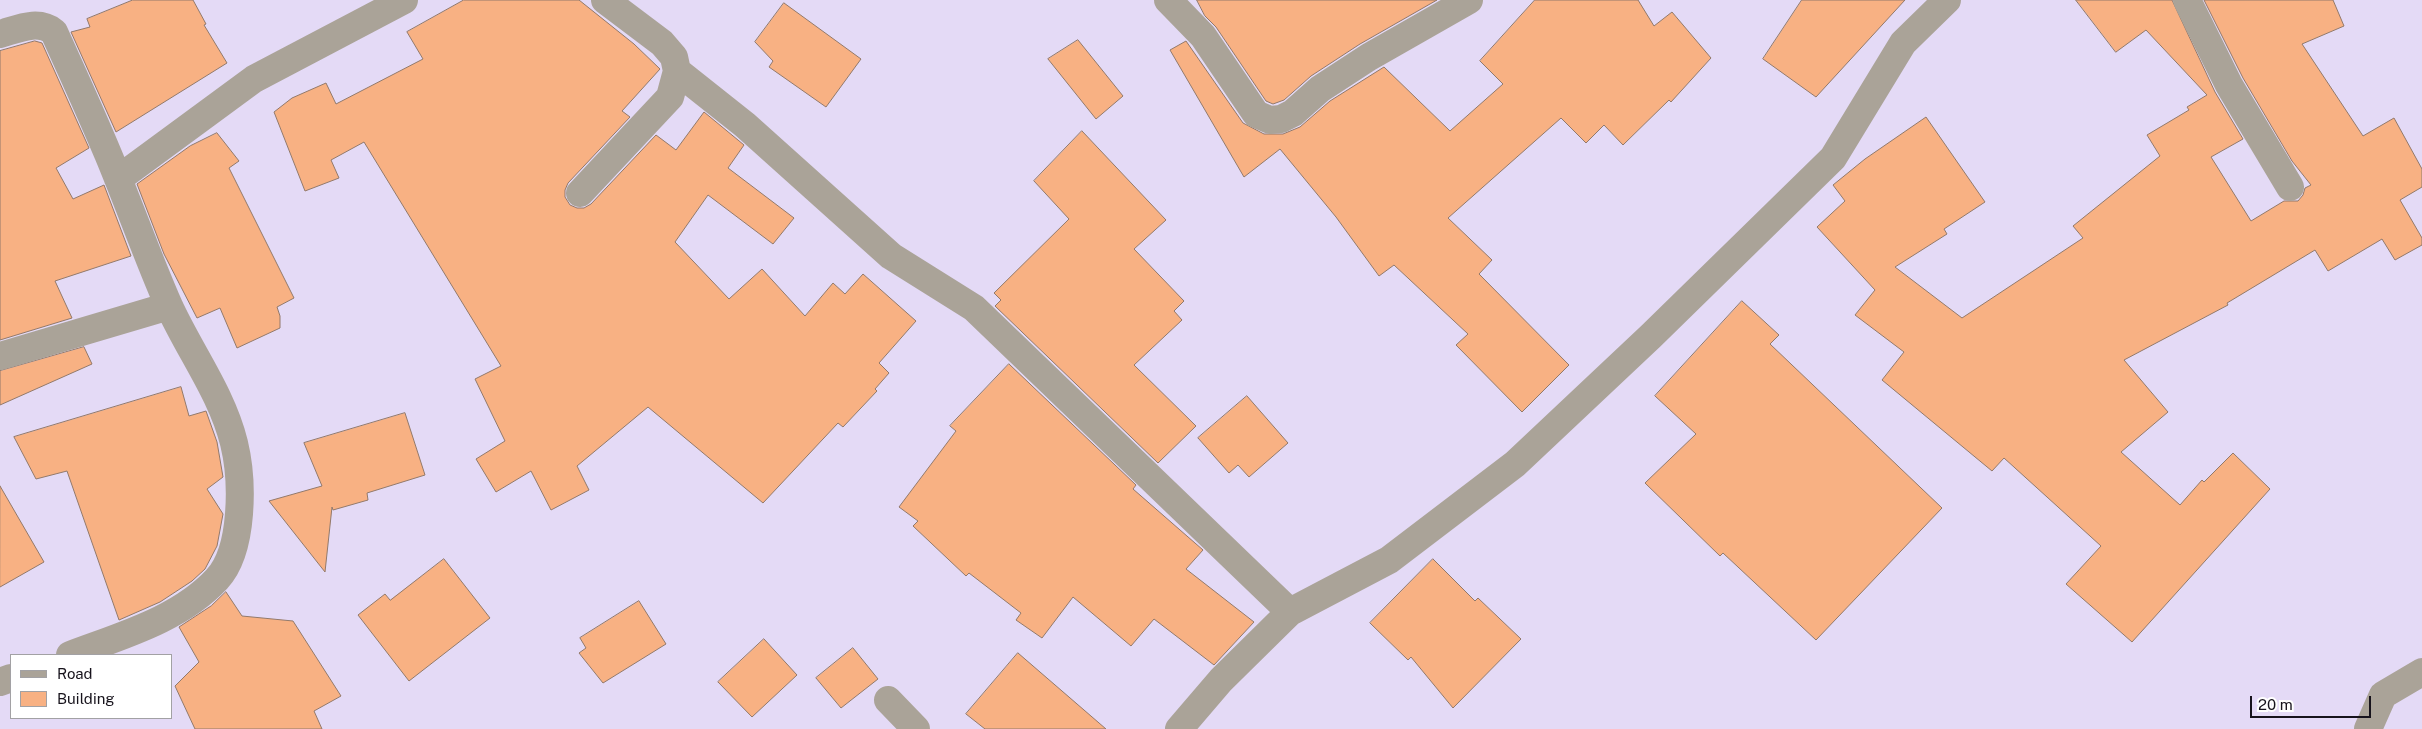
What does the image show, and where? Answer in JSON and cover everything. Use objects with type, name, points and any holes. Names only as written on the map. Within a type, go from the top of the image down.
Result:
[{"type":"street","points":[[118,179],[254,79],[404,0]]},
{"type":"street","points":[[580,193],[670,97],[677,70],[674,56],[662,43],[605,0]]},
{"type":"street","points":[[1168,0],[1203,36],[1256,114],[1270,120],[1281,119],[1293,113],[1320,89],[1369,56],[1469,0]]},
{"type":"street","points":[[1179,729],[1221,680],[1290,612],[1389,560],[1515,464],[1651,336],[1833,158],[1903,43],[1947,0]]},
{"type":"street","points":[[2187,0],[2229,85],[2290,187]]},
{"type":"street","points":[[0,34],[32,25],[48,26],[54,32],[118,179],[169,306],[222,406],[235,444],[239,490],[233,552],[218,578],[189,602],[161,620],[73,654]]},
{"type":"street","points":[[677,70],[745,125],[891,256],[974,308],[1290,612]]},
{"type":"street","points":[[0,356],[169,306]]},
{"type":"street","points":[[2368,729],[2383,695],[2422,672]]},
{"type":"street","points":[[888,700],[916,729]]},
{"type":"building","points":[[133,0],[193,0],[206,24],[204,25],[227,63],[116,132],[71,32],[90,27],[87,19]]},
{"type":"building","points":[[464,0],[579,0],[634,44],[660,69],[622,111],[630,117],[568,183],[565,197],[570,205],[584,208],[591,204],[656,135],[676,150],[704,112],[744,145],[728,168],[794,218],[773,244],[708,195],[675,242],[729,299],[762,269],[805,316],[833,283],[845,294],[863,274],[916,321],[879,363],[889,373],[875,389],[877,391],[843,427],[838,423],[763,503],[648,407],[577,466],[589,490],[551,510],[531,471],[496,492],[476,459],[505,441],[475,379],[501,366],[364,142],[331,160],[339,178],[305,191],[274,112],[292,98],[326,83],[336,104],[423,59],[407,32]]},
{"type":"building","points":[[1197,0],[1437,0],[1360,44],[1311,76],[1284,100],[1273,104],[1266,101],[1216,27],[1205,16]]},
{"type":"building","points":[[1535,0],[1638,0],[1654,26],[1672,12],[1711,58],[1671,102],[1669,100],[1623,145],[1604,125],[1586,143],[1561,118],[1448,218],[1492,260],[1479,274],[1569,365],[1522,412],[1456,345],[1468,334],[1394,265],[1379,276],[1336,217],[1280,149],[1244,177],[1170,50],[1186,41],[1243,123],[1264,134],[1283,134],[1300,127],[1330,101],[1384,67],[1450,131],[1503,84],[1480,61]]},
{"type":"building","points":[[1802,0],[1905,0],[1816,97],[1763,59]]},
{"type":"building","points":[[2076,0],[2172,0],[2215,92],[2243,139],[2211,157],[2251,221],[2284,201],[2298,201],[2303,195],[2305,188],[2311,185],[2292,161],[2243,78],[2204,0],[2333,0],[2344,26],[2302,44],[2363,136],[2394,118],[2422,169],[2422,187],[2400,200],[2422,238],[2422,245],[2395,260],[2382,239],[2328,271],[2315,250],[2227,303],[2228,305],[2124,360],[2168,412],[2121,452],[2180,505],[2202,480],[2204,482],[2233,453],[2270,489],[2132,642],[2066,584],[2101,546],[2004,458],[1992,471],[1882,380],[1904,352],[1855,315],[1875,290],[1817,227],[1845,201],[1833,185],[1865,159],[1926,117],[1985,202],[1944,229],[1947,234],[1895,267],[1962,318],[2083,238],[2073,226],[2160,156],[2147,135],[2189,110],[2187,107],[2207,95],[2146,30],[2116,52]]},
{"type":"building","points":[[784,3],[861,59],[826,107],[769,67],[773,61],[755,42]]},
{"type":"building","points":[[1078,40],[1123,96],[1096,119],[1048,59]]},
{"type":"building","points":[[35,41],[42,43],[89,148],[56,168],[73,199],[104,185],[131,256],[55,281],[72,318],[0,340],[0,51]]},
{"type":"building","points":[[1082,131],[1166,220],[1134,249],[1184,301],[1174,311],[1182,320],[1134,365],[1196,426],[1158,463],[995,306],[1001,300],[994,293],[1069,219],[1034,181]]},
{"type":"building","points":[[217,133],[239,161],[229,168],[294,298],[277,307],[280,316],[280,328],[237,348],[220,308],[197,318],[164,254],[137,184],[190,146]]},
{"type":"building","points":[[1742,301],[1779,335],[1770,344],[1942,508],[1816,640],[1723,553],[1720,556],[1645,483],[1696,434],[1655,396]]},
{"type":"building","points":[[84,347],[92,364],[0,405],[0,371]]},
{"type":"building","points":[[1009,364],[1136,485],[1133,489],[1203,550],[1186,569],[1254,622],[1214,665],[1154,619],[1131,646],[1073,597],[1042,638],[1016,620],[1021,613],[969,573],[966,576],[913,526],[918,521],[899,507],[956,431],[950,426]]},
{"type":"building","points":[[181,387],[189,416],[206,411],[217,442],[223,477],[207,489],[223,514],[217,546],[205,569],[192,581],[160,602],[119,620],[67,471],[36,479],[14,437]]},
{"type":"building","points":[[1247,396],[1288,443],[1249,477],[1238,465],[1229,473],[1198,438]]},
{"type":"building","points":[[405,413],[425,475],[367,493],[368,500],[333,510],[332,507],[325,572],[269,501],[322,486],[304,443]]},
{"type":"building","points":[[0,486],[44,562],[0,587]]},
{"type":"building","points":[[444,559],[490,618],[409,681],[358,615],[385,594],[390,600]]},
{"type":"building","points":[[1433,559],[1475,601],[1478,598],[1521,639],[1453,708],[1411,657],[1408,660],[1370,623]]},
{"type":"building","points":[[226,592],[242,616],[293,621],[341,696],[314,711],[322,729],[195,729],[175,686],[199,662],[179,627],[211,606]]},
{"type":"building","points":[[639,601],[666,644],[603,683],[579,653],[586,648],[580,638]]},
{"type":"building","points":[[764,639],[797,675],[752,717],[718,682]]},
{"type":"building","points":[[853,648],[878,679],[841,708],[816,678]]},
{"type":"building","points":[[1018,653],[1106,729],[985,729],[966,714]]}]
